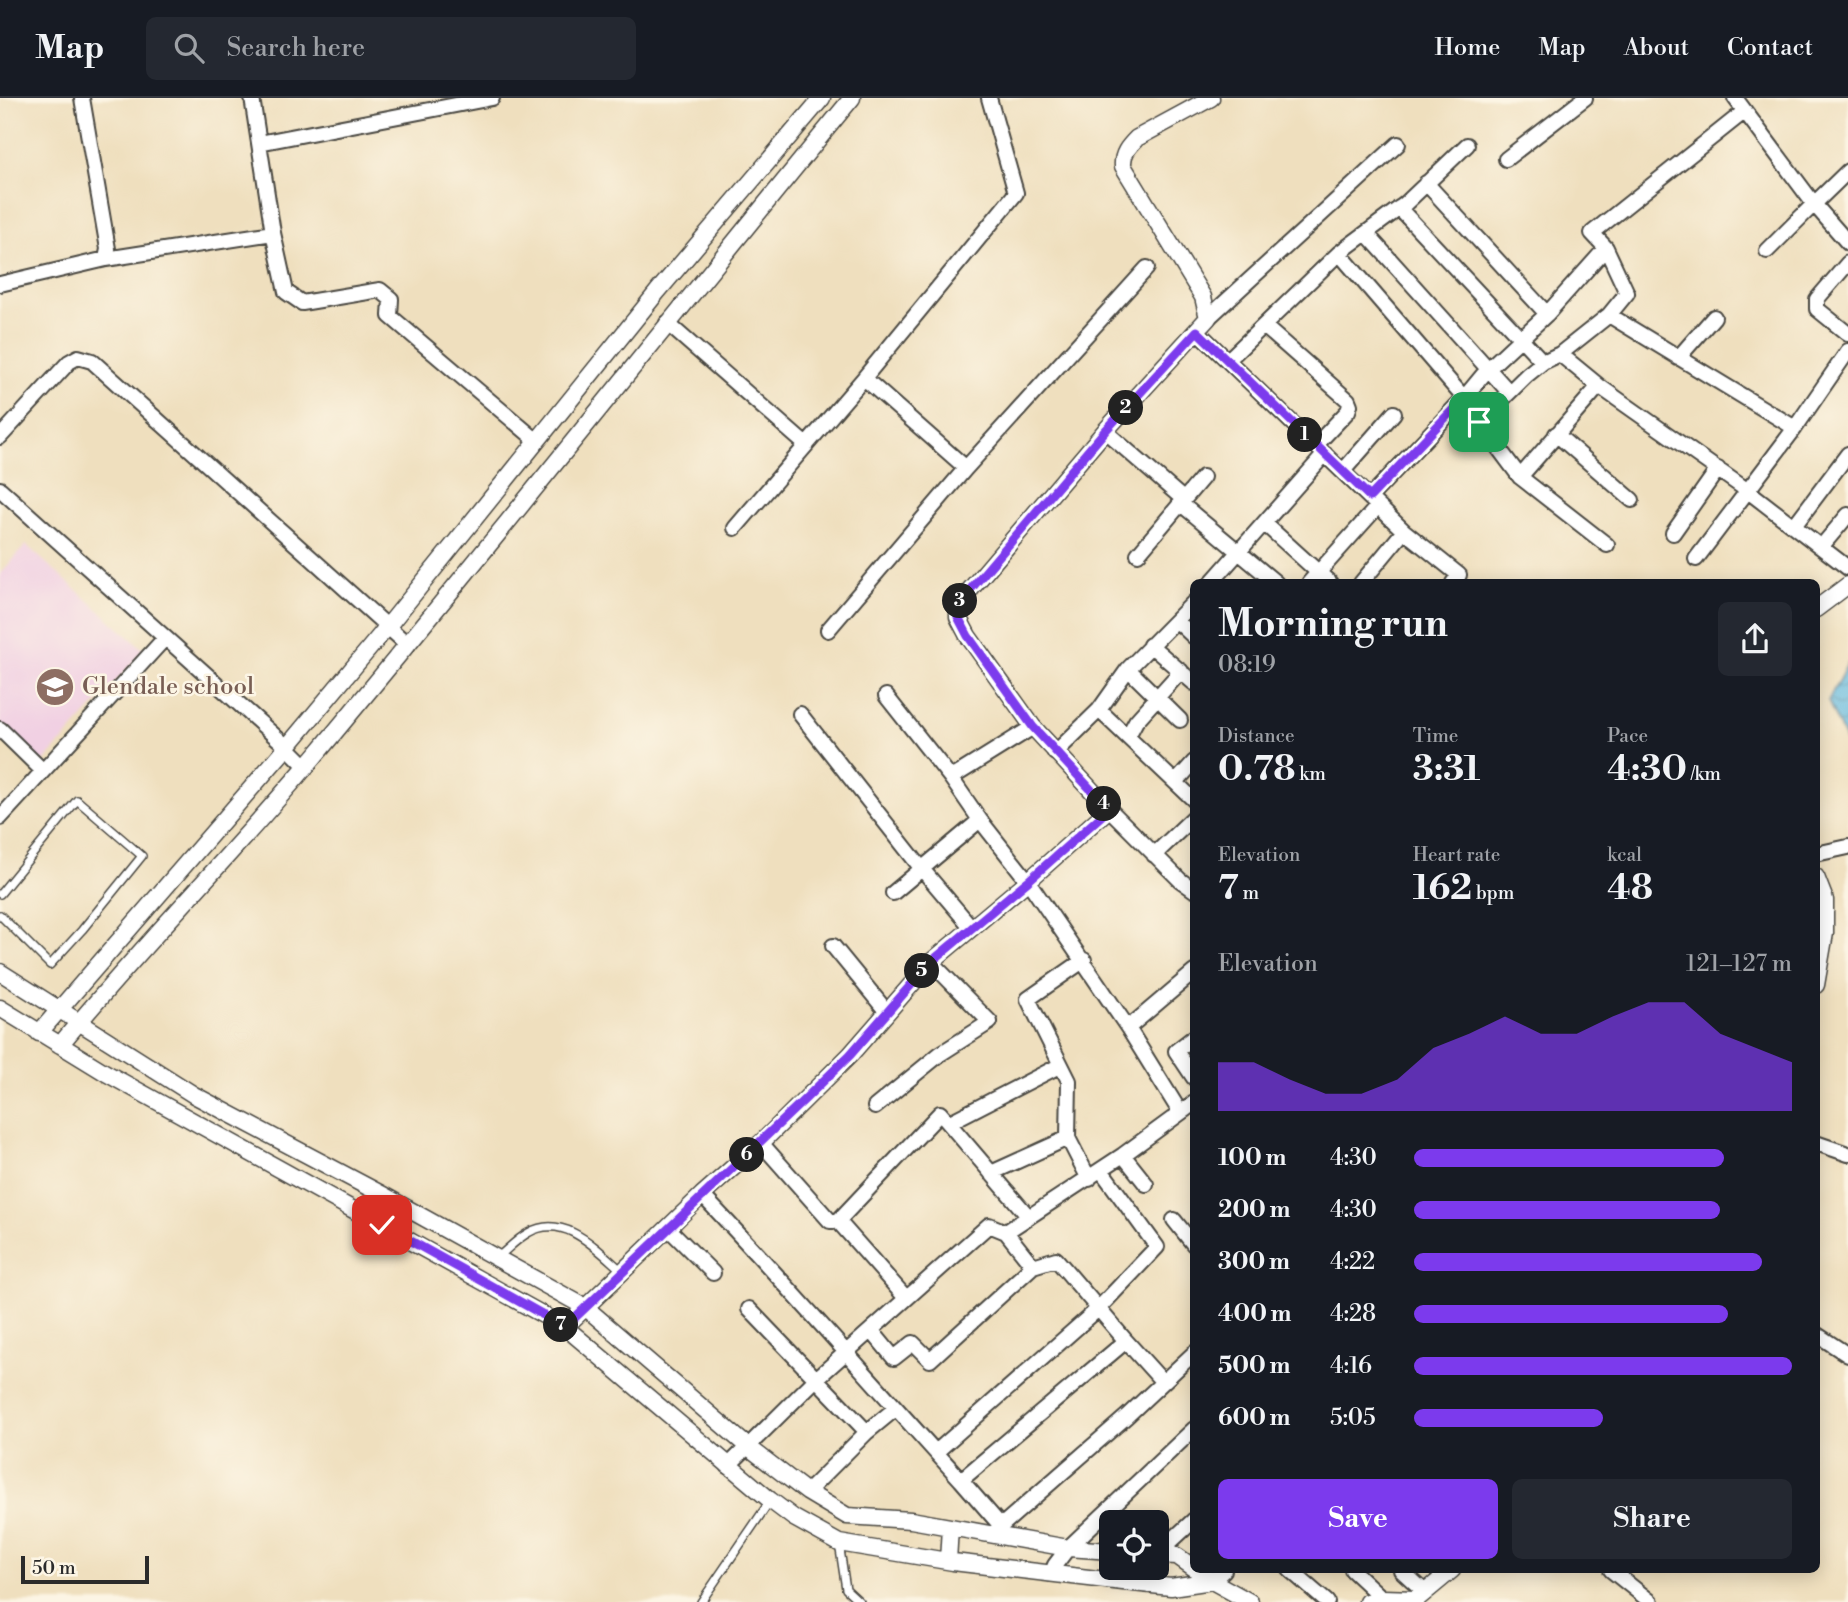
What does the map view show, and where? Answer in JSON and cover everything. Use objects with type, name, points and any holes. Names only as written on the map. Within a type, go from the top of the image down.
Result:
[{"type":"street","points":[[82,98],[108,249],[106,259]]},
{"type":"street","points":[[253,98],[273,233],[286,292],[302,303],[380,290],[391,299],[390,316],[536,440]]},
{"type":"street","points":[[259,144],[492,98]]},
{"type":"street","points":[[39,1033],[287,747],[388,626],[657,291],[822,98]]},
{"type":"street","points":[[60,1045],[306,766],[408,645],[852,98]]},
{"type":"street","points":[[1208,318],[1203,297],[1122,166],[1122,157],[1137,138],[1212,98]]},
{"type":"street","points":[[1506,159],[1585,98]]},
{"type":"street","points":[[1735,98],[1814,204],[1848,243]]},
{"type":"street","points":[[735,528],[864,378],[1016,192],[990,99]]},
{"type":"street","points":[[1479,422],[1543,362],[1560,354],[1609,315],[1627,293],[1606,248],[1592,233],[1745,111]]},
{"type":"street","points":[[1190,886],[1154,855],[1033,727],[968,636],[958,617],[958,604],[1105,431],[1208,318],[1398,144]]},
{"type":"street","points":[[1228,360],[1339,253],[1399,208],[1466,145]]},
{"type":"street","points":[[1767,251],[1848,171]]},
{"type":"street","points":[[1426,183],[1547,314]]},
{"type":"street","points":[[1399,208],[1543,362]]},
{"type":"street","points":[[0,284],[106,259],[273,233]]},
{"type":"street","points":[[1366,233],[1509,392]]},
{"type":"street","points":[[1264,523],[1314,578],[1374,501],[1488,369],[1547,314],[1606,248]]},
{"type":"street","points":[[1339,253],[1464,398],[1520,477],[1607,545]]},
{"type":"street","points":[[1845,327],[1817,309],[1817,299],[1848,263]]},
{"type":"street","points":[[828,630],[966,468],[1147,268]]},
{"type":"street","points":[[1609,315],[1795,428]]},
{"type":"street","points":[[1678,358],[1714,317]]},
{"type":"street","points":[[667,323],[806,445]]},
{"type":"street","points":[[1214,579],[1264,523],[1350,405],[1348,400],[1264,326]]},
{"type":"street","points":[[1197,331],[1404,531],[1459,575],[1456,579]]},
{"type":"street","points":[[1696,559],[1795,428],[1848,351]]},
{"type":"street","points":[[1560,354],[1599,386],[1718,469],[1848,568]]},
{"type":"street","points":[[0,436],[69,362],[78,357],[92,361],[408,645]]},
{"type":"street","points":[[864,378],[966,468]]},
{"type":"street","points":[[1520,477],[1599,386]]},
{"type":"street","points":[[1343,471],[1394,413]]},
{"type":"street","points":[[1105,431],[1271,579]]},
{"type":"street","points":[[1556,434],[1632,500]]},
{"type":"street","points":[[1794,526],[1848,454]]},
{"type":"street","points":[[1672,533],[1718,469]]},
{"type":"street","points":[[1138,554],[1203,477]]},
{"type":"street","points":[[0,489],[306,766]]},
{"type":"street","points":[[1821,547],[1848,515]]},
{"type":"street","points":[[1364,579],[1404,531]]},
{"type":"street","points":[[1820,606],[1848,585]]},
{"type":"street","points":[[1055,752],[1099,710],[1128,669],[1190,606]]},
{"type":"street","points":[[1177,621],[1190,633]]},
{"type":"street","points":[[0,818],[165,638]]},
{"type":"street","points":[[1150,645],[1190,679]]},
{"type":"street","points":[[1128,669],[1180,720]]},
{"type":"street","points":[[1128,736],[1136,720],[1181,671]]},
{"type":"street","points":[[886,696],[951,778],[1084,960],[1180,1112]]},
{"type":"street","points":[[1099,710],[1190,796]]},
{"type":"street","points":[[800,714],[972,928]]},
{"type":"street","points":[[951,778],[1033,727]]},
{"type":"street","points":[[0,729],[43,771]]},
{"type":"street","points":[[1176,782],[1190,766]]},
{"type":"street","points":[[565,1327],[702,1195],[761,1143],[850,1055],[931,962],[1109,809]]},
{"type":"street","points":[[892,893],[980,820]]},
{"type":"street","points":[[1154,855],[1190,821]]},
{"type":"street","points":[[1820,852],[1848,847]]},
{"type":"street","points":[[1820,887],[1825,900],[1825,933],[1820,962]]},
{"type":"street","points":[[832,946],[887,1012]]},
{"type":"street","points":[[936,1452],[1098,1309],[1157,1247],[1068,1138],[1069,1081],[1028,999],[1084,960]]},
{"type":"street","points":[[875,1107],[940,1054],[990,1022],[931,962]]},
{"type":"street","points":[[0,972],[194,1095],[585,1307],[747,1446],[807,1492],[846,1516],[997,1530],[1068,1548],[1099,1550]]},
{"type":"street","points":[[1128,1028],[1190,975]]},
{"type":"street","points":[[0,1008],[106,1073],[565,1327],[770,1500],[794,1518],[839,1543],[948,1561],[1171,1587],[1218,1575],[1250,1602]]},
{"type":"street","points":[[1190,1040],[1176,1051],[1190,1072]]},
{"type":"street","points":[[950,1122],[1060,1065]]},
{"type":"street","points":[[1006,1232],[1124,1155],[1190,1106]]},
{"type":"street","points":[[761,1143],[830,1221],[838,1220],[940,1113],[1028,1216]]},
{"type":"street","points":[[991,1173],[1068,1138]]},
{"type":"street","points":[[1820,1144],[1848,1154]]},
{"type":"street","points":[[1124,1155],[1146,1184]]},
{"type":"street","points":[[702,1195],[961,1480],[997,1530]]},
{"type":"street","points":[[838,1220],[906,1298]]},
{"type":"street","points":[[1174,1220],[1190,1240]]},
{"type":"street","points":[[728,1466],[815,1380],[989,1225],[1006,1232],[1033,1266]]},
{"type":"street","points":[[668,1228],[713,1273]]},
{"type":"street","points":[[871,1330],[894,1358],[913,1343],[930,1360],[1033,1266],[1056,1259],[1163,1382]]},
{"type":"street","points":[[749,1309],[867,1432]]},
{"type":"street","points":[[1820,1337],[1848,1355]]},
{"type":"street","points":[[961,1480],[1126,1341]]},
{"type":"street","points":[[997,1530],[1190,1357]]},
{"type":"street","points":[[807,1492],[867,1432],[895,1409]]},
{"type":"street","points":[[1051,1574],[1055,1564],[1068,1548],[1190,1433]]},
{"type":"street","points":[[1169,1543],[1190,1524]]},
{"type":"street","points":[[948,1561],[950,1527]]},
{"type":"street","points":[[1169,1555],[1177,1556],[1190,1565]]},
{"type":"street","points":[[1293,1573],[1327,1602]]},
{"type":"street","points":[[1354,1573],[1375,1600],[1420,1598],[1446,1573]]},
{"type":"street","points":[[1403,1573],[1420,1598]]},
{"type":"street","points":[[1615,1573],[1651,1602]]},
{"type":"lane","points":[[0,894],[77,800],[142,856],[50,965],[0,915]]},
{"type":"lane","points":[[497,1258],[527,1233],[544,1226],[569,1230],[584,1238],[622,1272]]},
{"type":"lane","points":[[701,1602],[770,1500]]},
{"type":"lane","points":[[839,1543],[846,1589],[860,1602]]},
{"type":"shaded area","name":"Glendale school","points":[[26,545],[144,650],[43,763],[0,724],[0,574]]},
{"type":"water","points":[[1848,663],[1848,746],[1828,701]]},
{"type":"place","name":"Glendale school","points":[[55,687]]},
{"type":"route","points":[[382,1225],[565,1327],[702,1195],[761,1143],[850,1055],[931,962],[1109,809],[1033,727],[968,636],[958,617],[958,604],[1105,431],[1197,331],[1370,497],[1464,398],[1479,422]]}]
